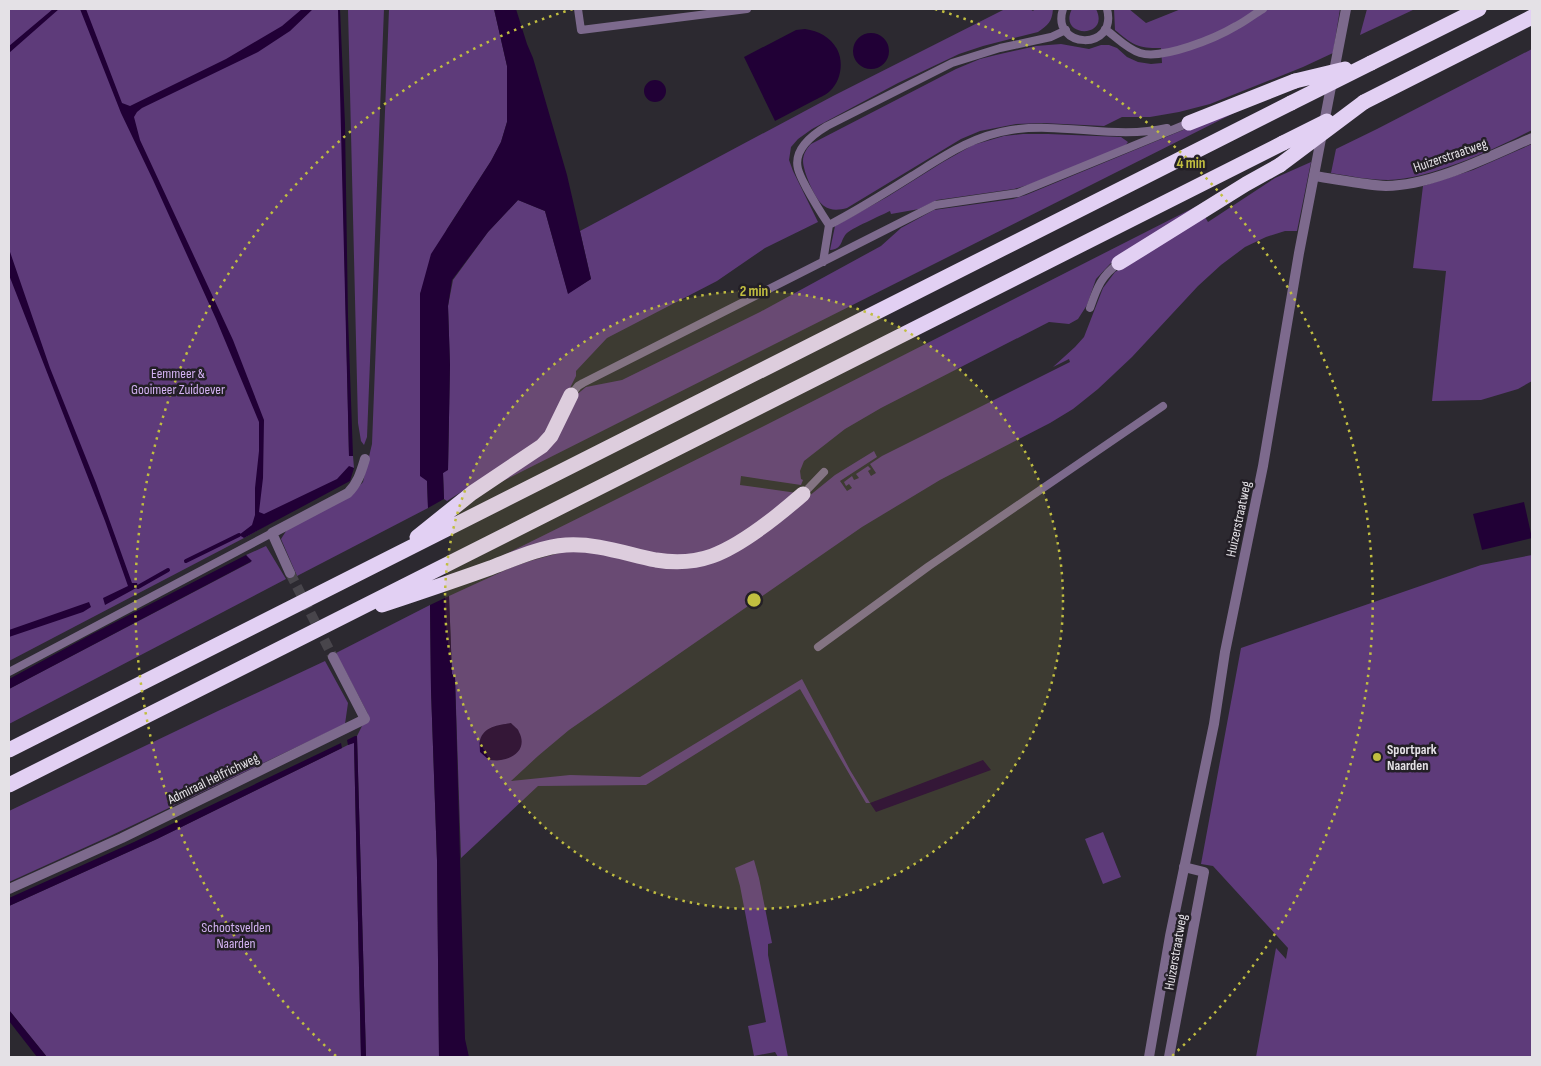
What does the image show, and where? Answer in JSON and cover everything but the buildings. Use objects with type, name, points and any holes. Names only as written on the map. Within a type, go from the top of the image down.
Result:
[{"type":"highway","points":[[9,750],[1478,9]]},
{"type":"highway","points":[[9,785],[1532,17]]},
{"type":"highway","points":[[1189,123],[1295,80],[1371,63]]},
{"type":"highway","points":[[1119,263],[1280,164],[1364,102]]},
{"type":"highway","points":[[392,556],[472,493],[542,446],[551,436],[572,395]]},
{"type":"highway","points":[[326,624],[529,554],[566,545],[594,546],[664,560],[682,561],[705,558],[724,550],[752,534],[803,494]]},
{"type":"street","name":"Huizerstraatweg","points":[[1149,1057],[1170,936],[1214,724],[1225,652],[1263,466],[1287,322],[1346,9]]},
{"type":"street","name":"Huizerstraatweg","points":[[1314,176],[1385,186],[1402,185],[1426,180],[1463,167],[1532,138]]},
{"type":"street","points":[[290,573],[272,533],[348,492],[354,487],[359,478],[365,459]]},
{"type":"street","name":"Admiraal Helfrichweg","points":[[9,889],[122,838],[365,719],[333,657]]},
{"type":"street","name":"Huizerstraatweg","points":[[1169,1057],[1204,872],[1184,867]]},
{"type":"lane","points":[[578,9],[581,30],[748,9]]},
{"type":"lane","points":[[1063,9],[1061,20],[1066,30],[1074,38],[1082,41],[1097,37],[1105,29],[1108,18],[1107,9]]},
{"type":"lane","points":[[1105,29],[1138,53],[1157,54],[1175,51],[1210,38],[1235,27],[1262,9]]},
{"type":"lane","points":[[823,262],[829,225],[816,206],[798,170],[797,158],[815,134],[827,126],[952,63],[1000,48],[1051,37],[1066,30]]},
{"type":"lane","points":[[829,225],[861,208],[961,146],[987,135],[1030,128],[1118,133],[1139,132],[1160,130],[1189,123]]},
{"type":"lane","points":[[572,395],[578,386],[583,383],[935,205],[1009,195],[1025,190],[1189,123]]},
{"type":"lane","points":[[1090,308],[1099,284],[1107,273],[1119,263]]},
{"type":"lane","points":[[818,646],[938,560],[1163,406]]},
{"type":"lane","points":[[803,494],[824,472]]},
{"type":"lane","points":[[9,672],[272,533]]},
{"type":"green space","name":"Eemmeer & Gooimeer Zuidoever","points":[[9,9],[339,9],[349,456],[353,456],[354,468],[349,467],[348,479],[244,538],[9,661]]},
{"type":"green space","points":[[348,9],[384,9],[367,437],[364,445],[361,441],[358,423]]},
{"type":"green space","points":[[389,9],[494,9],[507,66],[507,122],[501,142],[491,161],[447,229],[420,294],[421,389],[428,508],[297,576],[281,539],[288,528],[355,491],[363,482],[372,444]]},
{"type":"green space","points":[[1005,9],[1030,9],[1033,11],[1035,9],[1053,9],[1049,23],[1038,32],[959,54],[898,83],[812,129],[798,139],[791,147],[789,160],[818,222],[765,248],[717,281],[607,338],[576,371],[576,376],[542,440],[447,501],[444,499],[443,473],[448,469],[450,365],[448,306],[453,280],[488,232],[518,200],[545,211],[568,293],[591,279],[580,231],[833,96]]},
{"type":"green space","points":[[1072,9],[1096,9],[1099,19],[1096,26],[1091,30],[1077,30],[1069,19]]},
{"type":"green space","points":[[1114,9],[1129,9],[1146,23],[1181,9],[1340,9],[1333,53],[1210,104],[1150,117],[1122,117],[1104,126],[1043,123],[1016,124],[980,131],[961,139],[847,208],[829,209],[821,203],[813,192],[803,161],[806,151],[811,144],[956,69],[980,59],[1036,46],[1061,44],[1089,49],[1101,45],[1109,45],[1138,62],[1162,63],[1161,48],[1146,48],[1136,45],[1115,30]]},
{"type":"green space","points":[[1367,9],[1415,9],[1360,35]]},
{"type":"green space","points":[[1532,49],[1532,130],[1462,162],[1443,169],[1405,178],[1388,180],[1367,179],[1331,173],[1336,149]]},
{"type":"green space","points":[[1229,111],[1238,111],[499,483],[542,452],[575,396],[586,387],[622,380],[760,312],[881,246],[901,228],[934,210],[1013,199],[1026,195]]},
{"type":"green space","points":[[1023,134],[1121,137],[1128,142],[1125,146],[1014,189],[937,200],[919,209],[891,214],[890,211],[849,232],[837,248],[830,250],[835,226],[973,145],[1004,136]]},
{"type":"green space","points":[[1532,144],[1532,381],[1518,389],[1481,400],[1432,401],[1446,271],[1413,268],[1423,186],[1473,170]]},
{"type":"green space","points":[[1311,162],[1297,231],[1285,231],[1266,237],[1245,247],[1221,265],[1198,286],[1132,357],[1098,389],[1073,409],[1050,423],[940,480],[862,527],[569,730],[511,781],[570,775],[640,777],[802,679],[850,770],[870,803],[866,803],[800,689],[646,785],[538,786],[461,858],[455,678],[452,674],[449,596],[510,568],[563,552],[594,552],[673,566],[782,518],[835,475],[874,451],[877,457],[840,481],[847,491],[852,488],[849,484],[846,486],[844,482],[852,476],[854,480],[859,478],[856,474],[868,466],[871,469],[868,471],[871,476],[876,473],[870,464],[882,456],[1070,362],[1069,359],[1053,367],[1084,337],[1103,288],[1115,272],[1205,217],[1208,222],[1275,178]]},
{"type":"green space","points":[[1199,205],[1110,264],[1096,279],[1087,305],[1078,319],[1069,324],[1049,322],[881,408],[845,429],[804,461],[800,471],[801,479],[803,480],[801,485],[741,476],[740,485],[797,493],[720,548],[676,557],[610,544],[492,561],[756,430]]},
{"type":"green space","points":[[266,546],[286,579],[9,724],[9,689],[251,562],[246,555]]},
{"type":"green space","name":"Sportpark Naarden","points":[[1532,555],[1532,1057],[1256,1057],[1276,948],[1286,959],[1288,948],[1213,866],[1201,864],[1241,648],[1481,565]]},
{"type":"green space","points":[[430,605],[437,860],[439,1057],[366,1057],[357,736],[368,714],[336,653]]},
{"type":"green space","points":[[325,661],[348,703],[345,724],[9,882],[9,811]]},
{"type":"green space","name":"Schootsvelden Naarden","points":[[354,742],[361,1057],[47,1057],[9,1010],[9,906],[157,839]]},
{"type":"green space","points":[[1103,832],[1121,877],[1103,884],[1085,839]]},
{"type":"green space","points":[[754,860],[772,943],[768,944],[768,955],[788,1057],[778,1057],[775,1052],[754,1056],[748,1026],[766,1022],[735,868]]},
{"type":"shaded area","points":[[53,9],[59,9],[9,53],[9,46]]},
{"type":"shaded area","points":[[80,9],[86,9],[122,103],[130,106],[226,59],[282,26],[302,9],[313,9],[290,31],[258,52],[142,108],[134,117],[140,140],[233,340],[264,420],[263,478],[259,512],[264,514],[337,479],[349,466],[354,468],[350,481],[244,538],[239,535],[252,525],[255,515],[259,422],[216,319],[121,113]]},
{"type":"shaded area","points":[[338,9],[340,9],[345,124],[348,317],[353,456],[349,456]]},
{"type":"shaded area","points":[[494,9],[516,9],[533,58],[567,175],[591,279],[568,294],[545,211],[518,200],[488,232],[452,280],[448,306],[450,365],[448,470],[443,473],[444,499],[428,508],[427,481],[420,476],[420,294],[431,254],[491,161],[501,142],[507,122],[507,66]]},
{"type":"shaded area","points":[[805,29],[824,35],[837,49],[841,65],[839,77],[834,87],[826,94],[775,121],[744,57],[796,30]]},
{"type":"shaded area","points":[[871,33],[884,38],[889,51],[884,64],[871,69],[858,64],[853,51],[858,38]]},
{"type":"shaded area","points":[[655,80],[663,83],[666,91],[663,99],[655,102],[647,99],[644,91],[647,83]]},
{"type":"shaded area","points":[[9,249],[50,368],[96,483],[132,583],[137,583],[138,587],[105,605],[103,598],[128,586],[105,521],[9,275]]},
{"type":"shaded area","points":[[1524,502],[1532,538],[1482,550],[1473,514]]},
{"type":"shaded area","points":[[246,555],[252,561],[9,689],[9,679]]},
{"type":"shaded area","points":[[449,596],[452,674],[455,678],[465,1039],[469,1057],[439,1057],[437,860],[430,605]]},
{"type":"shaded area","points":[[89,602],[91,607],[83,612],[9,637],[9,630]]},
{"type":"shaded area","points":[[511,723],[518,729],[521,737],[522,742],[519,751],[506,759],[489,760],[480,752],[482,735],[492,727]]},
{"type":"shaded area","points":[[357,736],[366,1057],[361,1057],[354,743],[348,745],[347,740]]},
{"type":"shaded area","points":[[341,743],[342,748],[157,839],[9,906],[9,898],[134,842]]},
{"type":"shaded area","points":[[983,760],[991,770],[876,812],[870,803]]},
{"type":"shaded area","points":[[9,1010],[47,1057],[37,1057],[9,1021]]},
{"type":"waterway","points":[[186,561],[239,535]]},
{"type":"waterway","points":[[138,587],[168,570]]},
{"type":"tunnel","points":[[290,573],[333,657]]},
{"type":"place","name":"Sportpark Naarden","points":[[1377,757]]}]
